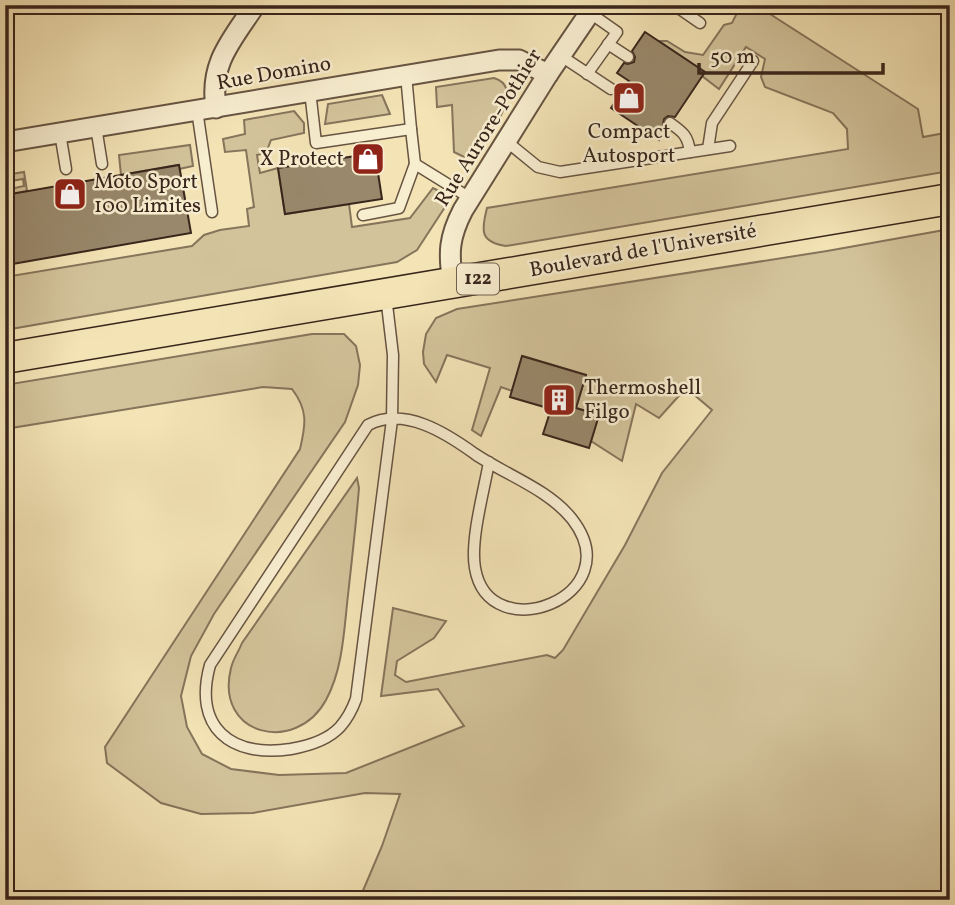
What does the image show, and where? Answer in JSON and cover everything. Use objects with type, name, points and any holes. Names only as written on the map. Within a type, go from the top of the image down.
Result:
[{"type":"main road","name":"Boulevard de l'Université","points":[[5,358],[950,199]]},
{"type":"street","points":[[207,109],[217,66],[255,5]]},
{"type":"street","name":"Rue Aurore-Pothier","points":[[453,284],[450,261],[452,233],[470,198],[592,9]]},
{"type":"street","name":"Rue Domino","points":[[5,142],[510,60],[528,63],[548,74]]},
{"type":"lane","points":[[674,5],[700,23]]},
{"type":"lane","points":[[587,74],[617,32],[592,9]]},
{"type":"lane","points":[[608,44],[628,57]]},
{"type":"lane","points":[[561,56],[611,89]]},
{"type":"lane","points":[[708,149],[712,123],[752,61]]},
{"type":"lane","points":[[363,215],[399,208],[415,164],[406,75]]},
{"type":"lane","points":[[310,91],[316,144],[411,129]]},
{"type":"lane","points":[[207,109],[212,212]]},
{"type":"lane","points":[[670,124],[688,139],[690,152]]},
{"type":"lane","points":[[96,127],[102,164]]},
{"type":"lane","points":[[61,133],[66,169]]},
{"type":"lane","points":[[506,141],[538,167],[560,172],[730,146]]},
{"type":"lane","points":[[415,164],[470,198]]},
{"type":"lane","points":[[386,295],[393,355],[392,420],[356,699],[351,714],[338,729],[301,747],[256,751],[237,746],[218,730],[208,717],[205,701],[205,684],[210,665],[368,425],[379,419],[392,420],[413,421],[446,433],[558,504],[574,521],[583,541],[586,559],[581,578],[571,593],[551,604],[512,608],[495,603],[483,592],[474,565],[474,547],[489,462]]},
{"type":"shaded area","points":[[741,5],[756,5],[918,109],[923,137],[950,132],[950,171],[506,246],[491,242],[487,238],[484,234],[484,223],[487,208],[848,149],[847,129],[833,113],[765,87],[761,77],[765,59],[746,47],[719,89],[702,76],[705,72],[659,41],[667,41],[685,52],[703,55],[724,25],[732,23]]},
{"type":"shaded area","points":[[494,78],[503,84],[507,92],[506,103],[495,126],[475,156],[464,157],[454,152],[452,105],[437,107],[436,87]]},
{"type":"shaded area","points":[[382,95],[390,114],[325,124],[328,104]]},
{"type":"shaded area","points":[[294,111],[304,123],[304,133],[271,140],[266,153],[257,155],[260,173],[278,168],[285,214],[349,204],[352,227],[410,218],[433,188],[441,192],[447,204],[417,250],[397,262],[5,330],[5,277],[192,246],[204,235],[249,226],[247,209],[254,207],[246,150],[225,152],[223,139],[245,134],[244,120]]},
{"type":"shaded area","points":[[190,145],[193,166],[179,169],[178,165],[121,175],[119,155]]},
{"type":"shaded area","points":[[24,172],[27,191],[5,195],[5,190],[24,186],[23,179],[5,182],[5,175]]},
{"type":"shaded area","points":[[950,229],[950,900],[359,900],[400,794],[365,793],[253,813],[201,814],[161,803],[107,763],[105,747],[300,449],[303,411],[292,389],[263,387],[5,429],[5,385],[312,334],[344,334],[356,346],[360,365],[358,385],[345,422],[214,614],[191,656],[181,696],[187,727],[202,754],[231,769],[279,775],[346,773],[464,726],[438,689],[381,696],[393,608],[446,621],[434,638],[397,661],[395,675],[406,682],[547,655],[555,658],[563,650],[625,545],[662,473],[712,410],[686,388],[659,418],[636,404],[622,461],[591,441],[599,415],[576,408],[586,375],[523,356],[512,391],[501,387],[481,436],[472,430],[490,368],[447,355],[436,382],[424,364],[423,352],[426,334],[436,318],[457,309]]},
{"type":"shaded area","points":[[357,478],[359,488],[344,635],[332,688],[313,717],[296,728],[278,732],[261,730],[246,723],[234,709],[229,691],[233,661],[242,643]]},
{"type":"building","points":[[645,32],[705,72],[675,117],[668,116],[664,119],[663,125],[666,129],[659,140],[611,108],[629,81],[617,73],[624,63],[634,62],[632,51]]},
{"type":"building","points":[[375,153],[382,199],[285,214],[278,168]]},
{"type":"building","points":[[179,165],[191,233],[12,264],[5,225],[5,195]]},
{"type":"building","name":"Thermoshell Filgo","points":[[522,356],[586,375],[576,408],[599,415],[589,448],[543,434],[551,409],[510,397]]},
{"type":"place","name":"Compact Autosport","points":[[629,98]]},
{"type":"place","name":"X Protect","points":[[368,159]]},
{"type":"place","name":"Moto Sport 100 Limites","points":[[70,194]]},
{"type":"place","name":"Thermoshell Filgo","points":[[559,400]]}]
